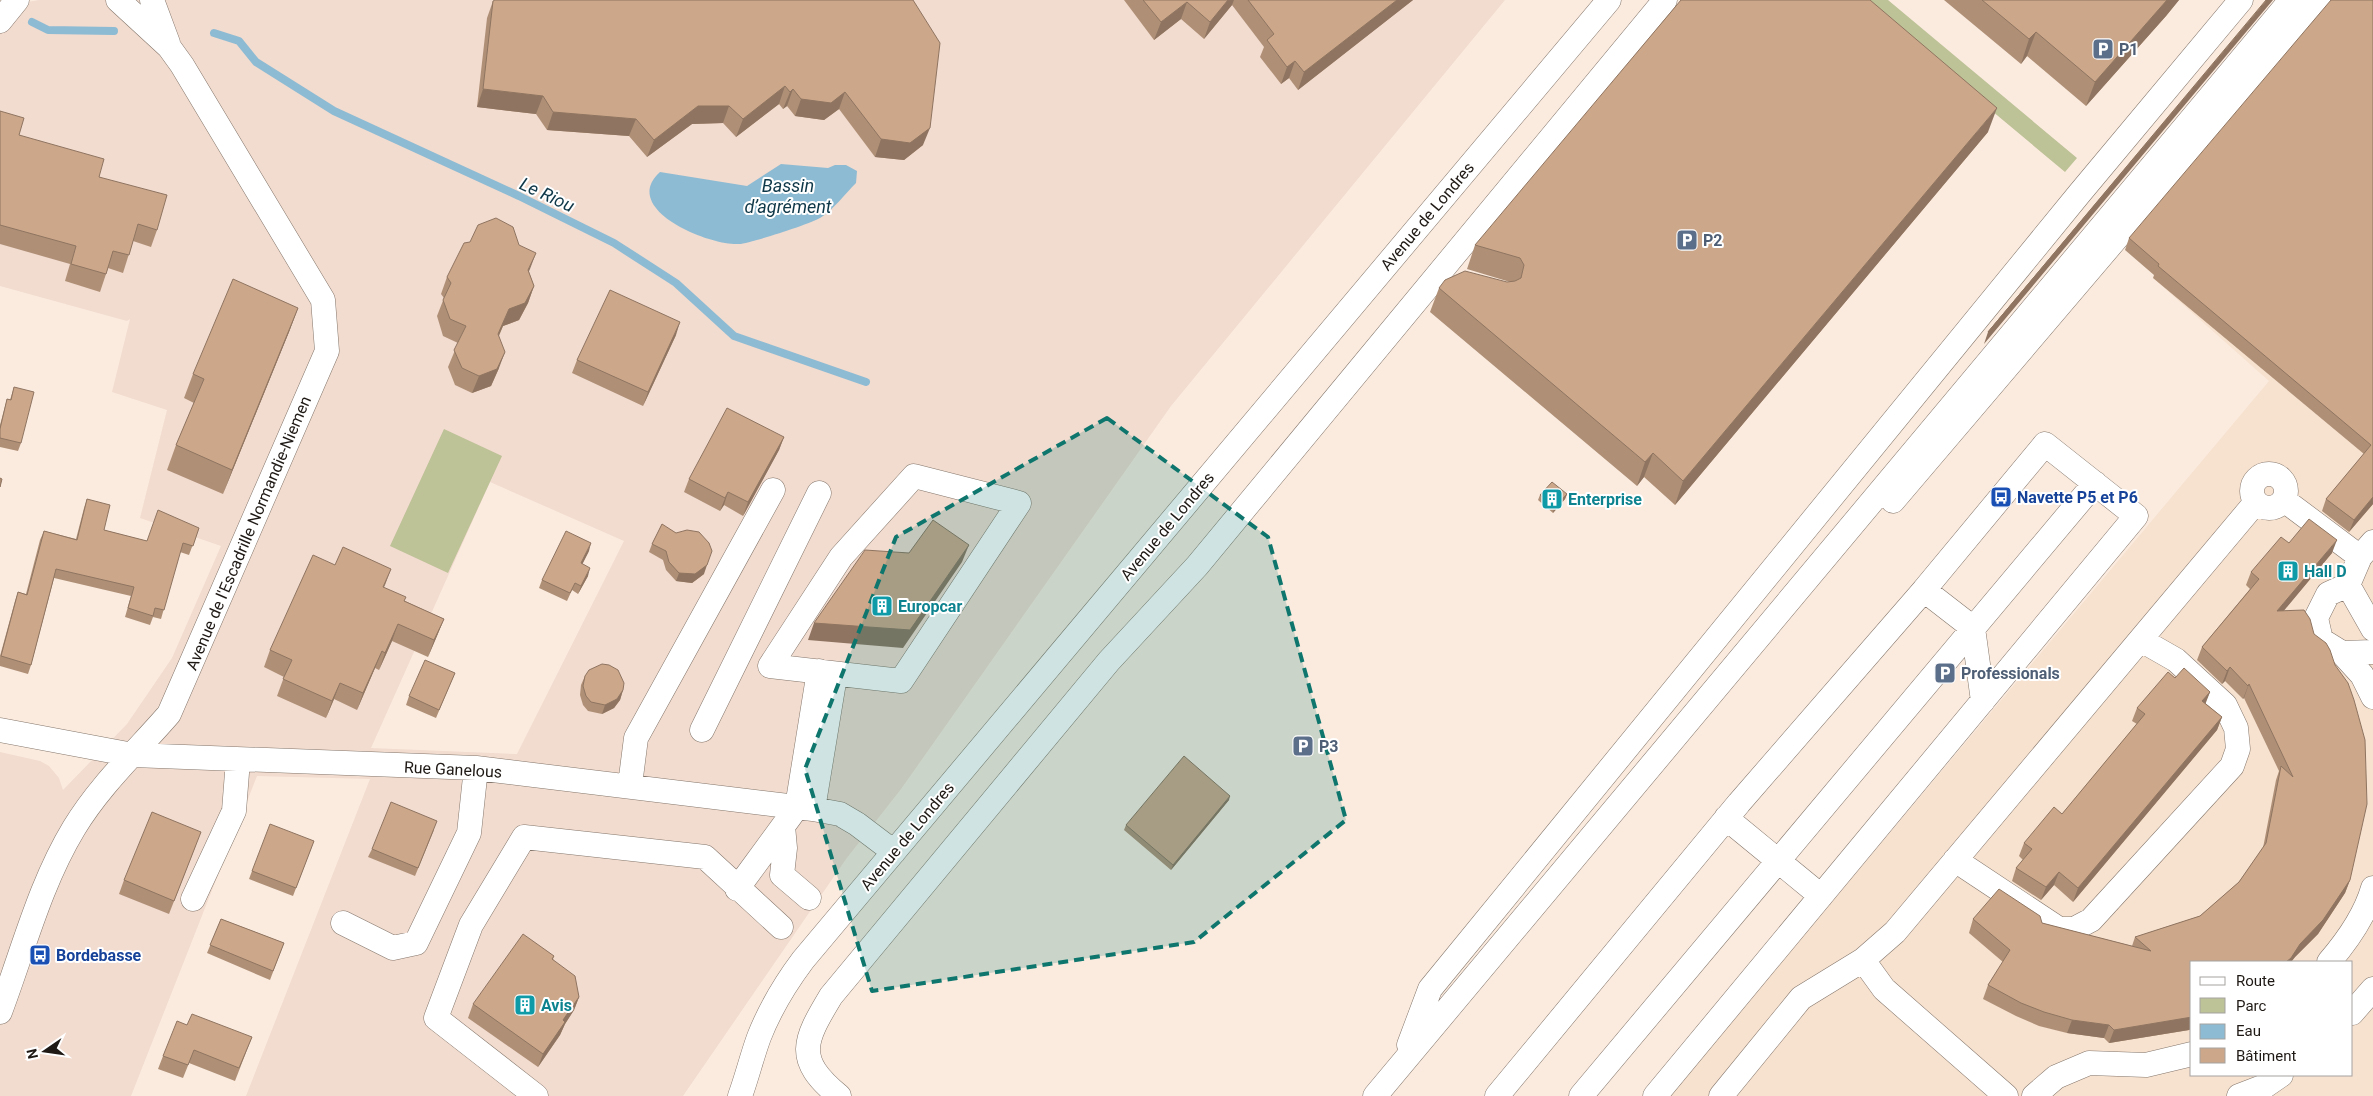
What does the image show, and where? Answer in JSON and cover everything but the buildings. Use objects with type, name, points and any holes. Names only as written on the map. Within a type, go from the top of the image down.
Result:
[{"type":"street","name":"Avenue de l'Escadrille Normandie-Niemen","points":[[0,1012],[53,869],[74,828],[97,794],[119,767],[133,755],[170,714],[327,351],[323,300],[182,65],[169,47],[118,0]]},
{"type":"street","name":"Avenue de l'Escadrille Normandie-Niemen","points":[[152,0],[169,47]]},
{"type":"street","name":"Avenue de Londres","points":[[740,1096],[759,1038],[784,986],[803,960],[1608,0]]},
{"type":"street","points":[[839,1096],[820,1080],[811,1067],[808,1050],[812,1028],[831,996],[1108,661],[1198,566],[1665,0]]},
{"type":"street","points":[[1404,1061],[1430,989],[2079,194],[2241,0]]},
{"type":"street","points":[[1374,1096],[2291,0]]},
{"type":"street","points":[[1665,748],[1699,730],[2319,0]]},
{"type":"street","points":[[1416,300],[1456,280],[1465,282]]},
{"type":"street","points":[[1497,1096],[1726,818],[1924,590],[2045,444],[2136,516],[1655,1096]]},
{"type":"street","points":[[2268,473],[2280,477],[2284,482],[2286,494],[2284,500],[2270,508],[2256,502],[2253,497],[2253,484],[2256,478],[2268,473]]},
{"type":"street","points":[[914,476],[1019,504],[901,681],[827,672],[770,666],[841,557],[914,476]]},
{"type":"street","points":[[1582,1096],[2095,483]]},
{"type":"street","points":[[630,785],[636,738],[773,490]]},
{"type":"street","points":[[702,730],[819,493]]},
{"type":"street","points":[[2284,500],[2367,550],[2348,585],[2328,594],[2316,618],[2321,640],[2342,653],[2362,675],[2373,697]]},
{"type":"street","points":[[1720,1096],[1801,998],[1863,960],[1895,932],[2256,502]]},
{"type":"street","points":[[2348,585],[2373,629]]},
{"type":"street","points":[[1924,590],[1973,628],[1983,701]]},
{"type":"street","points":[[746,640],[783,646]]},
{"type":"street","points":[[1955,860],[2059,929],[2074,929],[2091,920],[2232,766],[2238,749],[2236,728],[2225,705],[2176,660],[2141,640]]},
{"type":"street","points":[[2342,653],[2373,652]]},
{"type":"street","points":[[737,888],[783,826],[806,808],[827,672]]},
{"type":"street","name":"Rue Ganelous","points":[[0,730],[133,755],[476,768],[630,785],[806,808],[840,814],[857,824],[894,852]]},
{"type":"street","points":[[193,898],[234,811],[238,760]]},
{"type":"street","points":[[344,923],[394,948],[416,943],[469,833],[476,768]]},
{"type":"street","points":[[1726,818],[1821,896]]},
{"type":"street","points":[[783,826],[785,848],[782,875],[809,898]]},
{"type":"street","points":[[536,1096],[436,1018],[471,925],[524,837],[705,857],[781,927]]},
{"type":"street","points":[[2330,961],[2342,946],[2369,903],[2373,888]]},
{"type":"street","points":[[1863,960],[1884,989],[2006,1096]]},
{"type":"street","points":[[2353,1012],[2373,989]]},
{"type":"street","points":[[2034,1096],[2056,1077],[2089,1063],[2146,1065],[2190,1054]]},
{"type":"street","name":"Avenue de Londres","points":[[750,1096],[751,1067]]},
{"type":"street","points":[[2240,1096],[2265,1086],[2280,1076]]},
{"type":"highlighted area","points":[[1107,418],[1268,537],[1346,820],[1194,942],[872,991],[805,769],[896,537]]},
{"type":"shaded area","points":[[39,0],[1505,0],[1171,406],[901,789],[846,859],[683,1096],[246,1096],[370,779],[257,776],[131,1096],[0,1096],[0,752],[40,761],[49,766],[59,778],[63,790],[127,724],[172,658],[221,546],[140,518],[167,410],[112,392],[130,319],[127,321],[0,286],[0,7]],"holes":[[[490,482],[624,541],[517,754],[371,748]]]},
{"type":"shaded area","points":[[2373,40],[2373,1096],[1669,1096],[2269,381],[2153,278]]},
{"type":"green space","points":[[1859,0],[1888,0],[2077,158],[2065,172]]},
{"type":"green space","points":[[444,429],[502,456],[448,573],[390,546]]},
{"type":"water","name":"Bassin d’agrément","points":[[781,164],[828,168],[835,165],[846,165],[857,171],[856,183],[820,218],[780,233],[739,244],[708,239],[690,232],[673,223],[659,212],[651,199],[650,186],[660,172],[747,186]]},
{"type":"waterway","name":"Le Riou","points":[[32,22],[48,30],[114,31]]},
{"type":"waterway","name":"Le Riou","points":[[214,33],[239,41],[256,62],[334,111],[519,196],[614,243],[676,283],[734,336],[866,382]]},
{"type":"place","name":"P1","points":[[2103,49]]},
{"type":"place","name":"P2","points":[[1687,240]]},
{"type":"place","name":"Navette P5 et P6","points":[[2001,497]]},
{"type":"place","name":"Enterprise","points":[[1552,499]]},
{"type":"place","name":"Hall D","points":[[2288,571]]},
{"type":"place","name":"Europcar","points":[[882,606]]},
{"type":"place","name":"Professionals","points":[[1945,673]]},
{"type":"place","name":"P3","points":[[1303,746]]},
{"type":"place","name":"Bordebasse","points":[[40,955]]},
{"type":"place","name":"Avis","points":[[525,1005]]}]
